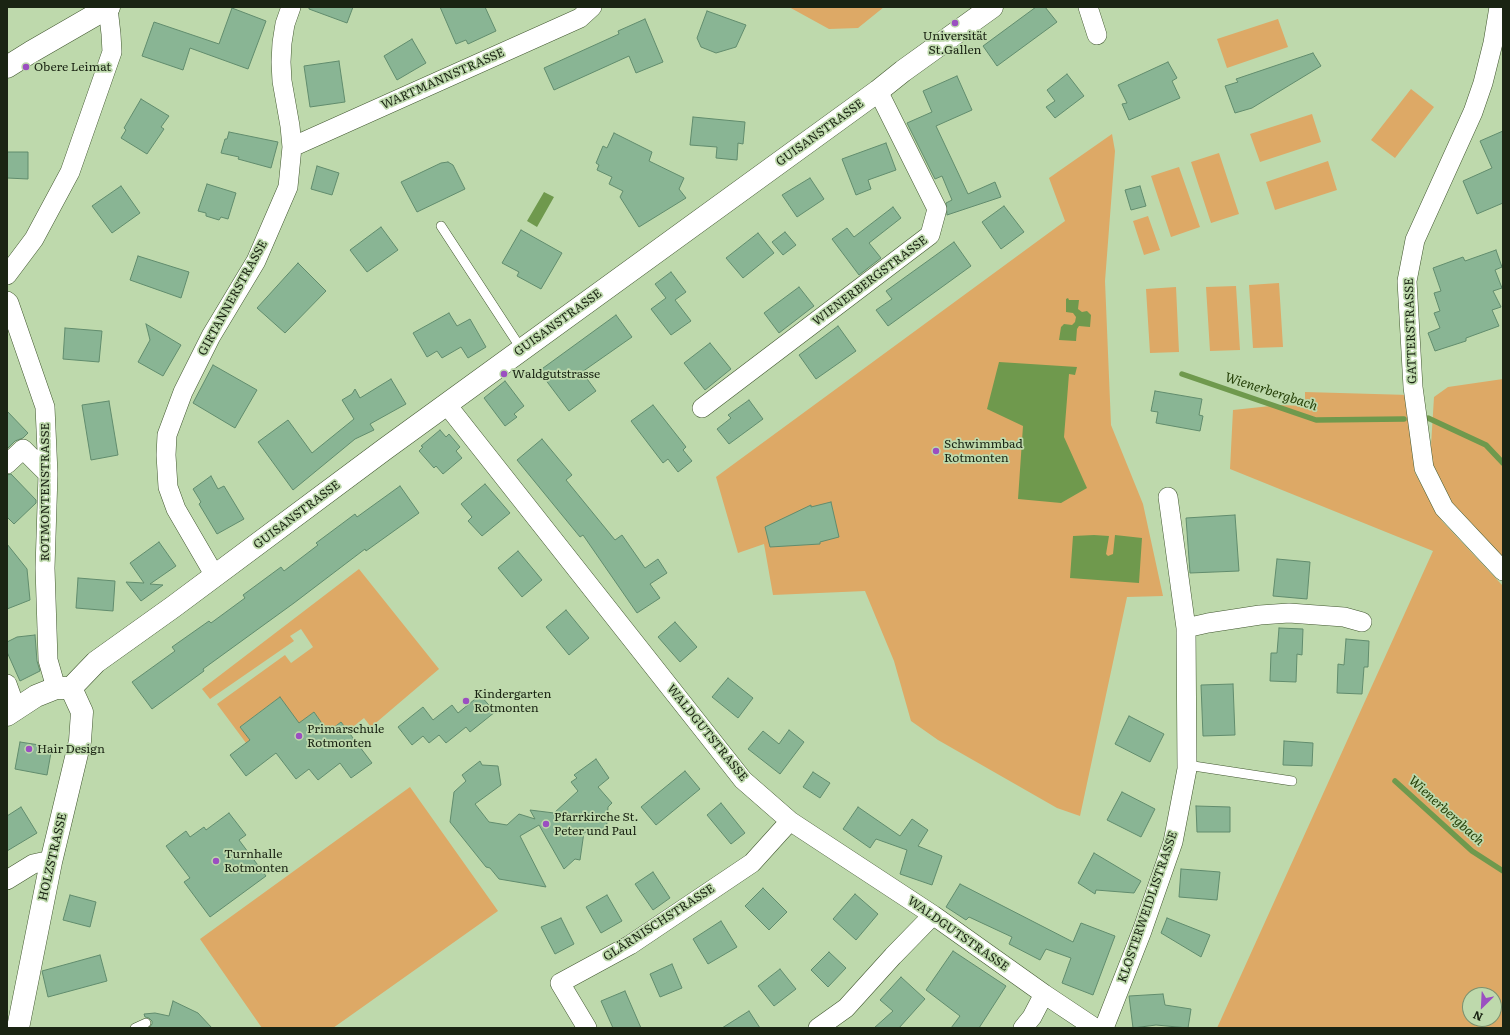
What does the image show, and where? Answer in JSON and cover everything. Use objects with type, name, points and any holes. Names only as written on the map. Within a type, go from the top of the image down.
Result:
[{"type":"street","name":"GIRTANNERSTRASSE","points":[[215,576],[176,509],[168,487],[166,455],[167,434],[183,392],[211,336],[256,261],[288,187],[292,147],[282,81],[281,62],[283,36],[290,7]]},
{"type":"street","name":"WARTMANNSTRASSE","points":[[292,147],[580,18],[592,7]]},
{"type":"street","name":"GUISANSTRASSE","points":[[12,712],[36,696],[64,688],[96,662],[215,576],[306,507],[992,7]]},
{"type":"street","points":[[1088,7],[1097,35]]},
{"type":"street","name":"GATTERSTRASSE","points":[[1499,7],[1493,43],[1483,84],[1473,112],[1417,234],[1407,281],[1413,387],[1424,468],[1444,508],[1503,571]]},
{"type":"street","points":[[7,67],[102,9],[112,34],[112,52],[70,172],[34,239],[7,275]]},
{"type":"street","name":"WIENERBERGSTRASSE","points":[[702,408],[930,235],[937,209],[878,91]]},
{"type":"street","name":"ROTMONTENSTRASSE","points":[[7,301],[9,303],[45,407],[48,474],[44,568],[48,660],[51,673],[64,688]]},
{"type":"street","name":"WALDGUTSTRASSE","points":[[447,405],[743,780],[790,821],[933,915],[1044,994],[1095,1028]]},
{"type":"street","points":[[7,464],[23,449],[48,474]]},
{"type":"street","name":"KLOSTERWEIDLISTRASSE","points":[[1104,1028],[1142,931],[1173,842],[1187,765],[1186,628],[1168,497]]},
{"type":"street","points":[[1186,628],[1260,615],[1289,613],[1344,618],[1362,622]]},
{"type":"street","points":[[7,684],[12,712]]},
{"type":"street","name":"HOLZSTRASSE","points":[[18,1028],[51,862],[82,727],[82,712],[64,688]]},
{"type":"street","name":"GLÄRNISCHSTRASSE","points":[[587,1028],[560,983],[630,945],[752,863],[790,821]]},
{"type":"street","points":[[7,880],[33,864],[51,862]]},
{"type":"street","points":[[818,1028],[846,1008],[893,956],[933,915]]},
{"type":"street","points":[[1023,1028],[1032,1017],[1044,994]]},
{"type":"lane","points":[[440,226],[522,350]]},
{"type":"lane","points":[[1187,765],[1292,781]]},
{"type":"lane","points":[[135,1028],[146,1023]]},
{"type":"shaded area","points":[[789,7],[884,7],[858,28],[829,29]]},
{"type":"shaded area","points":[[1278,19],[1288,47],[1227,68],[1217,39]]},
{"type":"shaded area","points":[[1411,89],[1434,107],[1395,158],[1371,140]]},
{"type":"shaded area","points":[[1312,114],[1321,142],[1260,162],[1250,134]]},
{"type":"shaded area","name":"Schwimmbad Rotmonten","points":[[1112,134],[1115,151],[1105,281],[1111,425],[1143,504],[1163,596],[1127,597],[1080,816],[1057,808],[938,740],[911,721],[894,661],[865,591],[773,595],[764,544],[738,553],[716,477],[1065,221],[1049,178]]},
{"type":"shaded area","points":[[1219,153],[1239,214],[1211,223],[1191,162]]},
{"type":"shaded area","points":[[1328,161],[1337,190],[1275,210],[1266,182]]},
{"type":"shaded area","points":[[1179,167],[1200,227],[1171,237],[1151,176]]},
{"type":"shaded area","points":[[544,192],[554,197],[537,227],[527,221]]},
{"type":"shaded area","points":[[1148,216],[1160,250],[1144,255],[1133,221]]},
{"type":"shaded area","points":[[1279,283],[1283,347],[1253,348],[1249,285]]},
{"type":"shaded area","points":[[1236,286],[1240,350],[1210,351],[1206,287]]},
{"type":"shaded area","points":[[1176,287],[1179,352],[1150,353],[1146,289]]},
{"type":"shaded area","points":[[1068,298],[1069,300],[1079,300],[1078,309],[1082,312],[1087,311],[1091,315],[1090,327],[1079,326],[1077,329],[1076,341],[1059,340],[1061,327],[1064,324],[1072,325],[1075,322],[1076,317],[1073,313],[1066,312],[1066,299]]},
{"type":"shaded area","points":[[999,362],[1077,367],[1075,375],[1069,374],[1064,437],[1087,488],[1061,503],[1018,499],[1023,426],[987,409]]},
{"type":"shaded area","points":[[1503,379],[1503,565],[1450,504],[1430,462],[1434,397],[1448,387]]},
{"type":"shaded area","points":[[1305,392],[1409,395],[1415,473],[1442,521],[1503,586],[1503,1028],[1217,1028],[1433,551],[1230,469],[1233,410],[1280,405],[1305,406]]},
{"type":"shaded area","points":[[1115,535],[1142,538],[1139,583],[1070,578],[1073,536],[1109,536],[1106,554],[1108,556],[1113,554]]},
{"type":"shaded area","points":[[359,569],[439,669],[371,727],[364,718],[348,731],[341,722],[328,732],[314,712],[296,726],[280,697],[240,727],[250,740],[246,743],[217,704],[285,655],[291,663],[313,647],[301,629],[290,636],[294,641],[210,699],[202,689]]},
{"type":"shaded area","points":[[410,787],[498,911],[333,1028],[262,1028],[200,939]]},
{"type":"building","points":[[309,7],[353,7],[347,23],[309,9]]},
{"type":"building","points":[[440,7],[485,7],[496,31],[468,44],[466,40],[456,44]]},
{"type":"building","points":[[1036,7],[1045,7],[1057,22],[997,66],[983,46]]},
{"type":"building","points":[[232,8],[266,21],[248,69],[190,48],[183,70],[142,56],[154,22],[219,44]]},
{"type":"building","points":[[707,11],[746,25],[736,47],[716,53],[701,47],[697,38]]},
{"type":"building","points":[[645,19],[663,62],[636,73],[629,56],[554,90],[544,68],[619,34],[618,31]]},
{"type":"building","points":[[412,39],[426,63],[397,80],[384,56]]},
{"type":"building","points":[[1313,53],[1321,66],[1252,108],[1235,113],[1225,86],[1238,82],[1236,79]]},
{"type":"building","points":[[339,61],[345,102],[310,107],[304,66]]},
{"type":"building","points":[[1168,62],[1177,78],[1172,81],[1180,98],[1129,120],[1122,104],[1127,103],[1118,85]]},
{"type":"building","points":[[1067,74],[1084,96],[1055,118],[1046,107],[1055,101],[1047,90]]},
{"type":"building","points":[[957,76],[972,110],[936,126],[968,194],[995,182],[1001,197],[947,215],[946,203],[952,200],[942,176],[935,179],[907,123],[932,112],[923,91]]},
{"type":"building","points":[[141,99],[169,116],[161,127],[164,129],[147,154],[121,138],[126,130],[124,128]]},
{"type":"building","points":[[693,117],[745,122],[743,144],[738,143],[737,160],[716,158],[717,147],[690,145]]},
{"type":"building","points":[[1503,131],[1503,203],[1477,214],[1463,181],[1492,168],[1480,141]]},
{"type":"building","points":[[229,132],[278,142],[271,168],[238,159],[239,157],[221,153],[225,139],[227,139]]},
{"type":"building","points":[[614,133],[652,152],[649,161],[684,178],[679,189],[686,198],[639,227],[620,197],[623,191],[609,184],[612,177],[597,170],[599,165],[596,163],[603,146],[607,148]]},
{"type":"building","points":[[886,143],[896,170],[868,180],[871,189],[856,195],[842,159]]},
{"type":"building","points":[[7,152],[28,152],[28,179],[7,178]]},
{"type":"building","points":[[448,162],[453,165],[465,189],[417,212],[401,182],[441,163]]},
{"type":"building","points":[[317,166],[339,173],[332,195],[311,189]]},
{"type":"building","points":[[810,178],[824,199],[797,217],[782,195]]},
{"type":"building","points":[[207,184],[236,193],[228,219],[221,217],[219,220],[206,216],[206,213],[198,211]]},
{"type":"building","points":[[121,186],[140,213],[112,233],[92,206]]},
{"type":"building","points":[[1140,186],[1146,206],[1131,210],[1125,190]]},
{"type":"building","points":[[1004,206],[1024,232],[1001,249],[982,222]]},
{"type":"building","points":[[893,207],[901,218],[869,243],[881,258],[859,275],[832,239],[847,228],[854,237]]},
{"type":"building","points":[[381,227],[398,250],[367,272],[350,250]]},
{"type":"building","points":[[521,230],[562,253],[541,289],[517,276],[519,272],[502,263]]},
{"type":"building","points":[[785,232],[796,245],[783,255],[772,242]]},
{"type":"building","points":[[758,233],[774,253],[743,278],[726,258]]},
{"type":"building","points":[[954,242],[971,266],[888,326],[876,310],[892,299],[886,291]]},
{"type":"building","points":[[1496,250],[1502,267],[1495,270],[1502,288],[1493,291],[1501,307],[1492,310],[1499,326],[1466,338],[1466,341],[1435,351],[1428,333],[1440,328],[1434,313],[1440,311],[1434,293],[1441,291],[1433,268],[1463,257],[1465,261]]},
{"type":"building","points":[[138,256],[189,272],[181,298],[130,280]]},
{"type":"building","points":[[298,263],[326,291],[285,333],[257,308]]},
{"type":"building","points":[[671,272],[686,292],[675,300],[691,321],[671,335],[651,309],[666,298],[655,284]]},
{"type":"building","points":[[799,287],[814,306],[779,333],[764,313]]},
{"type":"building","points":[[449,313],[457,326],[470,319],[486,347],[468,358],[461,347],[442,358],[437,351],[427,357],[413,333]]},
{"type":"building","points":[[616,315],[632,337],[582,372],[596,391],[569,411],[539,371]]},
{"type":"building","points":[[146,324],[181,345],[163,376],[138,362],[150,340]]},
{"type":"building","points":[[838,326],[856,351],[816,379],[799,355]]},
{"type":"building","points":[[65,328],[102,331],[99,362],[63,359]]},
{"type":"building","points":[[710,343],[731,369],[705,390],[684,363]]},
{"type":"building","points":[[213,365],[257,390],[235,428],[193,403]]},
{"type":"building","points":[[391,379],[406,404],[370,424],[374,430],[355,439],[293,490],[258,442],[288,420],[312,453],[354,419],[342,400],[352,394],[355,389],[360,398]]},
{"type":"building","points":[[505,381],[524,406],[514,414],[517,417],[505,426],[484,398]]},
{"type":"building","points":[[1155,391],[1202,399],[1199,415],[1203,416],[1200,431],[1156,423],[1158,412],[1151,411]]},
{"type":"building","points":[[749,400],[763,419],[729,444],[717,429],[731,418],[728,415]]},
{"type":"building","points":[[109,401],[118,455],[91,460],[82,405]]},
{"type":"building","points":[[653,405],[686,447],[683,450],[692,461],[678,472],[668,459],[663,463],[631,421]]},
{"type":"building","points":[[7,411],[28,433],[23,438],[15,441],[7,449]]},
{"type":"building","points":[[440,430],[446,437],[449,434],[460,447],[456,451],[462,458],[443,474],[436,466],[434,468],[419,451],[423,447],[421,446]]},
{"type":"building","points":[[542,439],[572,475],[566,480],[615,540],[622,535],[645,568],[658,559],[667,573],[650,584],[660,598],[637,613],[583,535],[580,537],[517,460]]},
{"type":"building","points":[[11,474],[36,500],[36,503],[14,524],[7,517],[7,475]]},
{"type":"building","points":[[211,476],[218,489],[224,486],[244,519],[217,534],[199,504],[201,502],[193,489]]},
{"type":"building","points":[[485,484],[510,513],[482,536],[468,521],[472,517],[461,504]]},
{"type":"building","points":[[400,486],[419,513],[366,551],[365,549],[203,669],[204,671],[152,709],[132,682],[175,651],[172,647],[209,621],[211,623],[245,598],[243,595],[281,567],[284,571],[318,545],[316,543],[355,514],[357,517]]},
{"type":"building","points":[[831,502],[839,537],[820,542],[820,544],[770,547],[765,527],[811,505],[811,507]]},
{"type":"building","points":[[1235,515],[1239,571],[1190,573],[1186,518]]},
{"type":"building","points":[[159,542],[176,566],[150,584],[163,585],[141,601],[126,582],[144,583],[130,563]]},
{"type":"building","points":[[7,544],[27,569],[30,600],[7,609]]},
{"type":"building","points":[[518,551],[542,580],[522,597],[498,568]]},
{"type":"building","points":[[1277,559],[1310,562],[1307,599],[1273,596]]},
{"type":"building","points":[[78,578],[115,581],[113,611],[76,608]]},
{"type":"building","points":[[566,610],[589,638],[569,655],[546,627]]},
{"type":"building","points":[[675,622],[697,647],[680,662],[658,637]]},
{"type":"building","points":[[1279,628],[1303,629],[1302,655],[1297,654],[1296,682],[1270,681],[1271,653],[1277,653]]},
{"type":"building","points":[[35,635],[37,661],[40,671],[20,681],[7,652],[7,642],[17,637]]},
{"type":"building","points":[[1346,639],[1369,641],[1368,667],[1364,667],[1362,694],[1337,693],[1338,664],[1344,665]]},
{"type":"building","points":[[728,678],[753,698],[738,718],[712,697]]},
{"type":"building","points":[[1233,684],[1235,735],[1203,736],[1201,685]]},
{"type":"building","name":"Kindergarten Rotmonten","points":[[480,695],[495,712],[470,732],[466,727],[446,743],[439,735],[429,743],[423,736],[412,745],[398,727],[423,707],[433,720],[452,705],[458,713]]},
{"type":"building","name":"Primarschule Rotmonten","points":[[280,697],[299,723],[314,712],[328,732],[341,722],[372,763],[351,778],[340,763],[318,780],[309,769],[296,779],[276,753],[246,776],[230,755],[250,740],[240,727]]},
{"type":"building","points":[[1129,716],[1164,734],[1150,762],[1115,744]]},
{"type":"building","points":[[789,730],[804,742],[780,774],[748,749],[763,731],[779,744]]},
{"type":"building","points":[[1284,741],[1313,743],[1312,766],[1283,765]]},
{"type":"building","points":[[20,742],[52,747],[47,775],[15,769]]},
{"type":"building","name":"Pfarrkirche St. Peter und Paul","points":[[596,759],[609,778],[598,787],[612,803],[608,807],[606,836],[584,832],[580,860],[575,859],[564,869],[539,825],[520,836],[546,887],[499,879],[490,868],[486,867],[450,822],[454,792],[466,781],[462,775],[480,761],[482,765],[498,766],[501,785],[475,804],[489,822],[507,825],[519,814],[535,819],[530,810],[554,813],[578,791],[571,782],[577,778],[574,775]]},
{"type":"building","points":[[685,771],[700,789],[656,825],[641,807]]},
{"type":"building","points":[[813,772],[830,783],[820,798],[803,787]]},
{"type":"building","points":[[1122,792],[1155,809],[1141,837],[1107,820]]},
{"type":"building","points":[[721,803],[745,833],[731,844],[707,815]]},
{"type":"building","points":[[1196,806],[1230,807],[1230,832],[1197,832]]},
{"type":"building","points":[[21,807],[37,833],[7,851],[7,816]]},
{"type":"building","points":[[858,807],[900,836],[912,819],[928,830],[918,846],[942,856],[932,885],[900,874],[907,850],[876,839],[870,848],[843,829]]},
{"type":"building","name":"Turnhalle Rotmonten","points":[[229,813],[246,835],[239,840],[266,876],[210,917],[184,882],[190,878],[166,846],[186,831],[190,837],[204,827],[206,830]]},
{"type":"building","points":[[1094,853],[1141,881],[1134,893],[1096,890],[1095,894],[1078,883]]},
{"type":"building","points":[[1181,869],[1220,872],[1217,900],[1179,897]]},
{"type":"building","points":[[653,872],[670,898],[653,910],[635,884]]},
{"type":"building","points":[[960,884],[1073,942],[1081,923],[1115,936],[1093,995],[1062,983],[1071,958],[1046,949],[1040,960],[1009,944],[1012,937],[969,917],[966,920],[946,907]]},
{"type":"building","points":[[763,888],[787,912],[769,930],[745,906]]},
{"type":"building","points":[[855,894],[878,914],[856,940],[833,919]]},
{"type":"building","points":[[70,895],[96,902],[90,927],[63,920]]},
{"type":"building","points":[[607,895],[622,921],[601,933],[586,907]]},
{"type":"building","points":[[561,918],[574,944],[555,954],[541,927]]},
{"type":"building","points":[[1167,918],[1210,935],[1201,957],[1161,933]]},
{"type":"building","points":[[721,921],[737,947],[708,964],[693,939]]},
{"type":"building","points":[[953,951],[1006,986],[979,1028],[951,1028],[960,1016],[926,990]]},
{"type":"building","points":[[829,952],[846,968],[828,987],[811,970]]},
{"type":"building","points":[[100,955],[107,981],[48,997],[42,971]]},
{"type":"building","points":[[672,964],[682,988],[660,997],[650,974]]},
{"type":"building","points":[[780,969],[796,989],[774,1006],[758,986]]},
{"type":"building","points":[[901,977],[925,999],[899,1028],[874,1028],[893,1011],[880,1000]]},
{"type":"building","points":[[625,991],[641,1028],[613,1028],[601,1001]]},
{"type":"building","points":[[1163,994],[1165,1005],[1191,1009],[1188,1028],[1156,1025],[1133,1028],[1129,996]]},
{"type":"building","points":[[173,1001],[198,1013],[212,1028],[149,1028],[152,1021],[145,1017],[144,1014],[155,1013],[169,1016]]},
{"type":"building","points":[[749,1011],[760,1028],[722,1028]]},
{"type":"waterway","name":"Wienerbergbach","points":[[1182,374],[1316,420],[1404,419]]},
{"type":"waterway","name":"Wienerbergbach","points":[[1428,418],[1486,445],[1503,463]]},
{"type":"waterway","name":"Wienerbergbach","points":[[1395,781],[1472,851],[1503,871]]},
{"type":"place","name":"Universität St.Gallen","points":[[955,23]]},
{"type":"place","name":"Obere Leimat","points":[[26,67]]},
{"type":"place","name":"Waldgutstrasse","points":[[504,374]]},
{"type":"place","name":"Schwimmbad Rotmonten","points":[[936,451]]},
{"type":"place","name":"Kindergarten Rotmonten","points":[[466,701]]},
{"type":"place","name":"Primarschule Rotmonten","points":[[299,736]]},
{"type":"place","name":"Hair Design","points":[[29,749]]},
{"type":"place","name":"Pfarrkirche St. Peter und Paul","points":[[546,824]]},
{"type":"place","name":"Turnhalle Rotmonten","points":[[216,861]]}]
